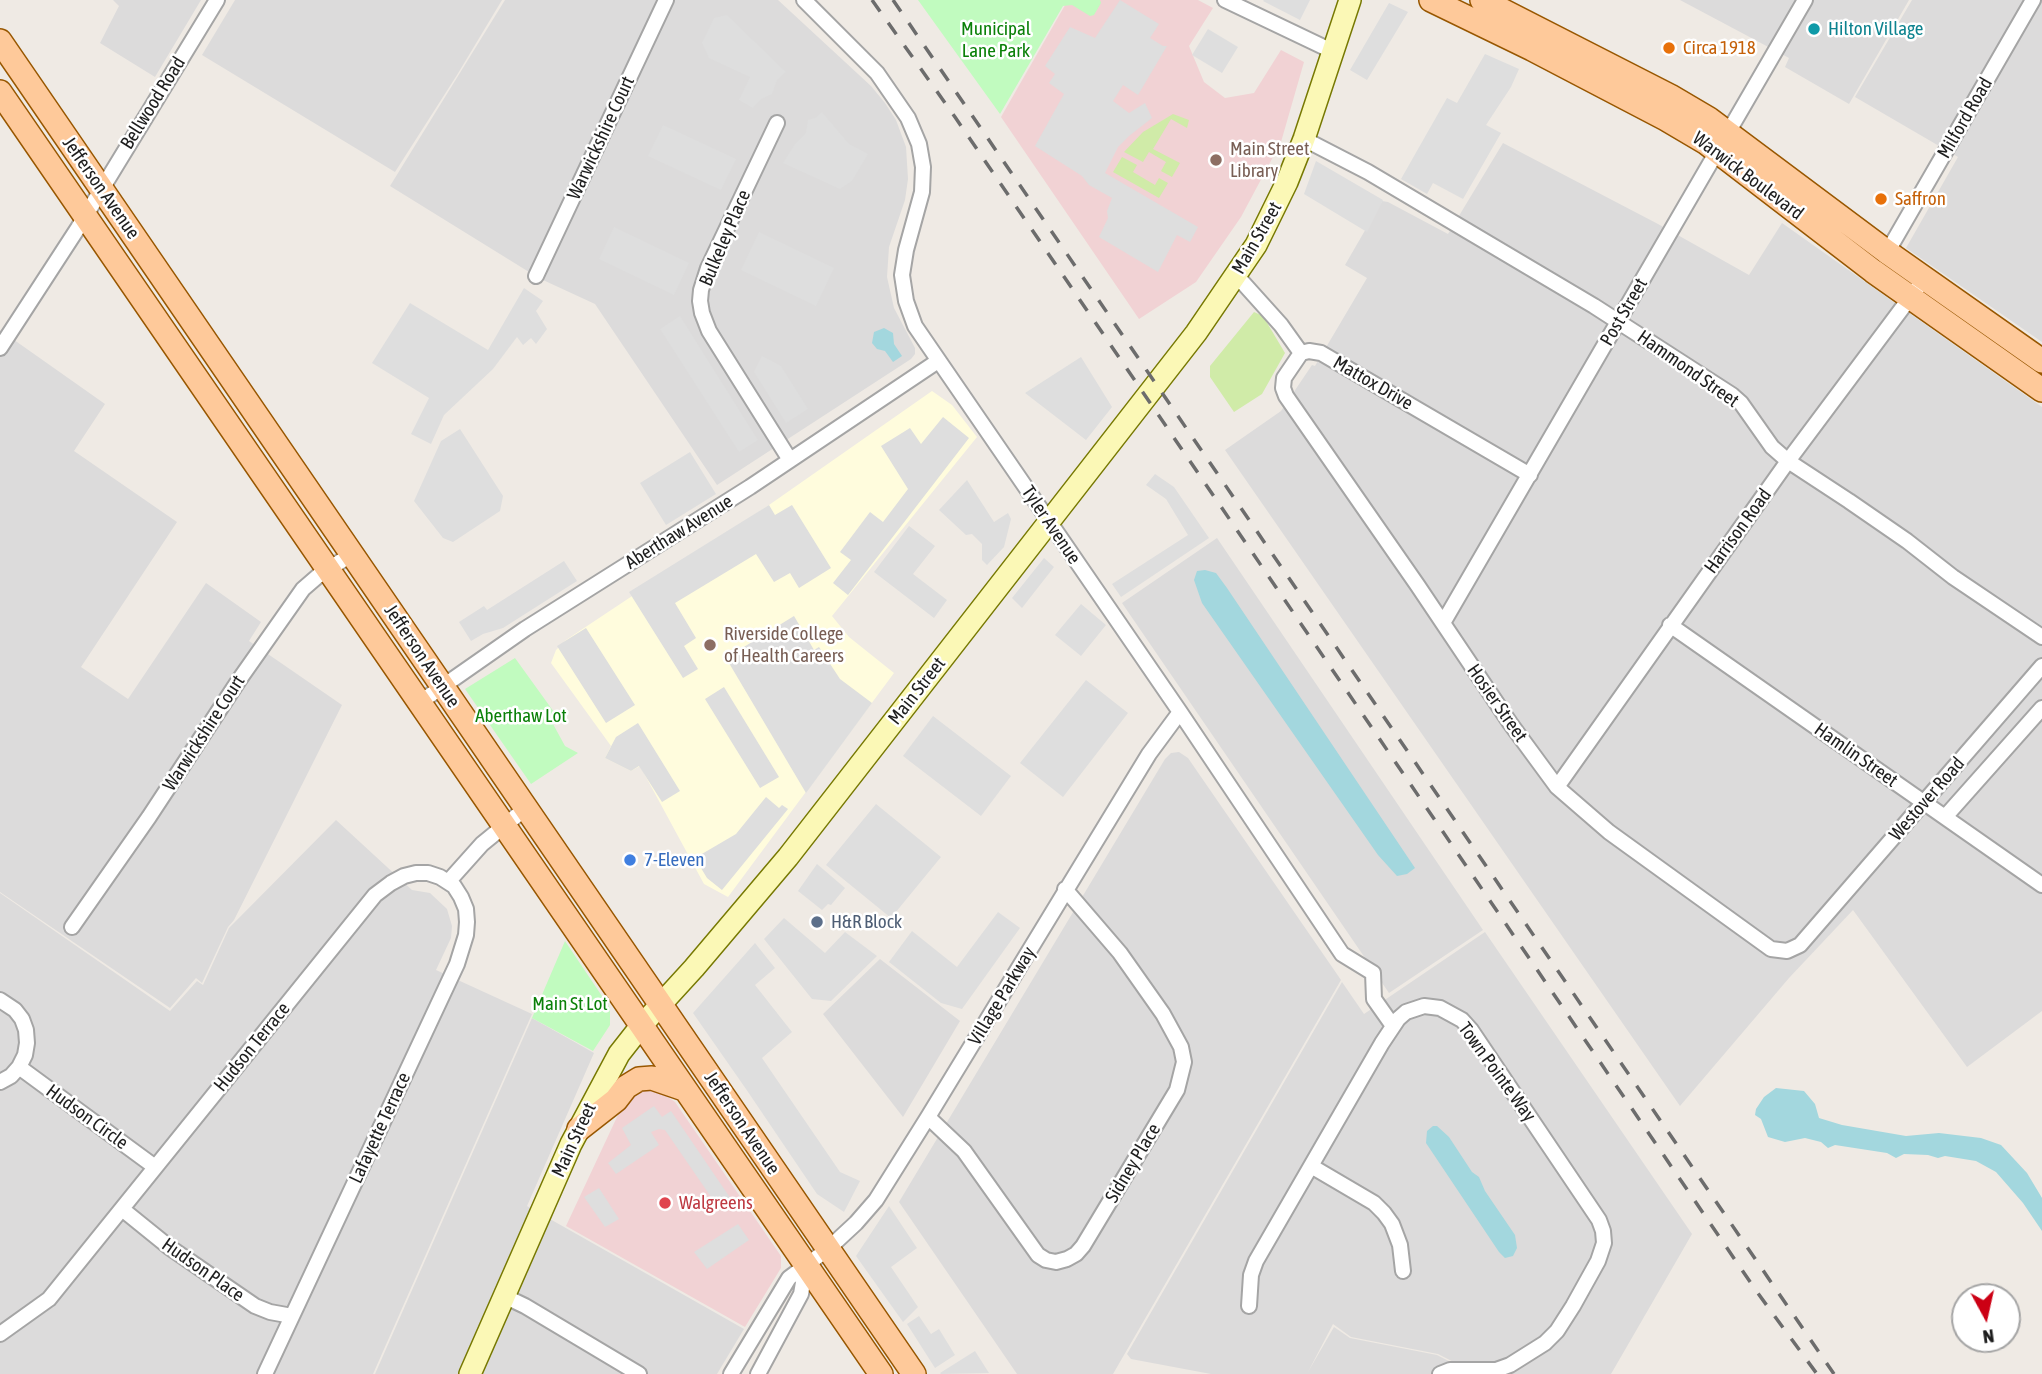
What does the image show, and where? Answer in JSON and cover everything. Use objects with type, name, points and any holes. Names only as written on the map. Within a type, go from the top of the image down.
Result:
[{"type":"main road","name":"Main Street","points":[[470,1374],[579,1129],[619,1054],[788,857],[1196,333],[1236,275],[1272,214],[1304,139],[1350,0]]},
{"type":"main road","name":"Warwick Boulevard","points":[[1431,0],[1666,119],[1723,141],[1887,252],[2042,362]]},
{"type":"main road","name":"Warwick Boulevard","points":[[1482,0],[1670,96],[1876,273],[2042,390]]},
{"type":"main road","name":"Jefferson Avenue","points":[[0,41],[914,1374]]},
{"type":"main road","name":"Jefferson Avenue","points":[[0,92],[881,1374]]},
{"type":"main road","points":[[579,1129],[616,1100],[626,1087],[639,1079],[652,1078],[684,1089]]},
{"type":"street","name":"Bellwood Road","points":[[0,348],[85,216],[217,0]]},
{"type":"street","name":"Warwickshire Court","points":[[536,276],[666,0]]},
{"type":"street","name":"Tyler Avenue","points":[[804,0],[877,74],[908,118],[919,144],[923,167],[922,192],[902,275],[905,300],[915,326],[1180,712],[1342,954],[1373,973],[1374,999],[1393,1026]]},
{"type":"street","points":[[1225,0],[1332,51]]},
{"type":"street","name":"Post Street","points":[[1443,623],[1805,0]]},
{"type":"street","name":"Milford Road","points":[[1876,273],[2033,0]]},
{"type":"street","name":"Bulkeley Place","points":[[777,123],[708,268],[700,302],[709,331],[790,460]]},
{"type":"street","name":"Hammond Street","points":[[1304,139],[1368,172],[1619,322],[1732,395],[1741,403],[1772,447],[1788,461],[1869,514],[1953,577],[2042,637]]},
{"type":"street","points":[[1236,275],[1281,325],[1301,353]]},
{"type":"street","name":"Harrison Road","points":[[1557,787],[1788,461],[1924,279]]},
{"type":"street","name":"Mattox Drive","points":[[1301,353],[1321,353],[1530,475]]},
{"type":"street","name":"Hosier Street","points":[[1301,353],[1284,379],[1286,396],[1510,723],[1557,787],[1609,832],[1771,949],[1787,951],[1796,948],[1812,930]]},
{"type":"street","name":"Aberthaw Avenue","points":[[419,702],[525,629],[750,487],[938,361]]},
{"type":"street","name":"Warwickshire Court","points":[[72,927],[303,589],[352,554]]},
{"type":"street","name":"Hamlin Street","points":[[1670,625],[2042,885]]},
{"type":"street","name":"Westover Road","points":[[1812,930],[2042,666]]},
{"type":"street","name":"Westover Road","points":[[1945,817],[2042,708]]},
{"type":"street","name":"Village Parkway","points":[[731,1374],[783,1285],[828,1249],[876,1200],[1149,754],[1180,712]]},
{"type":"street","points":[[448,882],[482,844],[526,808]]},
{"type":"street","name":"Hudson Terrace","points":[[0,1334],[49,1299],[375,895],[404,876],[416,873],[428,873],[448,882]]},
{"type":"street","name":"Lafayette Terrace","points":[[265,1374],[457,964],[467,922],[461,897],[448,882]]},
{"type":"street","name":"Sidney Place","points":[[928,1117],[964,1151],[1038,1255],[1056,1262],[1076,1254],[1177,1090],[1184,1062],[1181,1047],[1163,1014],[1120,953],[1065,889]]},
{"type":"street","points":[[0,1000],[15,1010],[22,1019],[27,1043],[19,1067],[11,1076],[0,1082]]},
{"type":"street","name":"Town Pointe Way","points":[[1249,1306],[1249,1289],[1256,1261],[1393,1026],[1406,1012],[1424,1006],[1440,1008],[1462,1020],[1478,1041],[1599,1220],[1603,1231],[1604,1243],[1598,1261],[1557,1331],[1545,1343],[1496,1372]]},
{"type":"street","name":"Hudson Circle","points":[[19,1067],[155,1167]]},
{"type":"street","points":[[1311,1166],[1374,1203],[1384,1213],[1392,1224],[1400,1245],[1403,1271]]},
{"type":"street","name":"Hudson Place","points":[[122,1209],[169,1247],[255,1306],[292,1316]]},
{"type":"street","points":[[741,1359],[759,1373],[801,1294],[806,1266]]},
{"type":"street","points":[[505,1296],[639,1374]]},
{"type":"street","points":[[1440,1374],[1450,1370],[1496,1372]]},
{"type":"shaded area","points":[[113,0],[201,0],[155,77],[100,43],[119,6]]},
{"type":"shaded area","points":[[235,0],[502,0],[395,172],[202,55]]},
{"type":"shaded area","points":[[505,0],[658,0],[529,272],[390,186]]},
{"type":"shaded area","points":[[675,0],[778,0],[871,86],[896,120],[906,147],[908,179],[905,200],[889,247],[887,277],[894,308],[915,348],[915,354],[717,485],[595,304],[543,280]]},
{"type":"shaded area","name":"Main Street Library","points":[[1068,0],[1198,0],[1213,8],[1189,46],[1204,82],[1225,98],[1254,93],[1281,50],[1304,62],[1281,142],[1241,217],[1196,282],[1139,319],[1001,117]]},
{"type":"shaded area","points":[[1120,0],[1159,24],[1150,38],[1167,46],[1138,95],[1123,85],[1113,101],[1129,113],[1145,103],[1152,118],[1118,147],[1105,173],[1198,227],[1190,242],[1177,235],[1158,272],[1099,237],[1108,218],[1107,211],[1112,198],[1035,146],[1064,94],[1049,83],[1055,74],[1045,66],[1070,27],[1095,38]]},
{"type":"shaded area","points":[[1264,0],[1310,0],[1300,20]]},
{"type":"shaded area","name":"Hilton Village","points":[[1680,0],[1909,0],[1849,104],[1785,67],[1789,58]]},
{"type":"shaded area","points":[[1912,0],[2042,0],[2042,342],[1906,248],[1958,157],[1855,97]]},
{"type":"shaded area","points":[[1389,3],[1408,12],[1367,80],[1350,70]]},
{"type":"shaded area","points":[[727,15],[786,72],[777,80],[772,94],[761,99],[753,108],[739,100],[750,77],[709,58],[702,43],[714,18]]},
{"type":"shaded area","points":[[1208,29],[1238,47],[1222,73],[1192,55]]},
{"type":"shaded area","points":[[1485,54],[1519,69],[1511,87],[1486,125],[1501,133],[1463,199],[1433,183],[1427,194],[1401,179],[1447,98],[1457,103]]},
{"type":"shaded area","points":[[822,112],[849,144],[868,154],[852,181],[840,189],[783,163],[806,133],[808,120]]},
{"type":"shaded area","points":[[663,125],[736,159],[721,190],[648,156]]},
{"type":"shaded area","points":[[1503,143],[1749,275],[1782,223],[2042,407],[2042,1011],[1967,1067],[1853,910],[1789,978],[1680,1106],[1225,450],[1281,411],[1312,365],[1315,366],[1367,278],[1345,265],[1382,201],[1448,234]]},
{"type":"shaded area","points":[[1316,161],[1383,200],[1367,232],[1304,194]]},
{"type":"shaded area","points":[[614,227],[689,263],[674,295],[599,259]]},
{"type":"shaded area","points":[[759,232],[834,268],[816,306],[741,270]]},
{"type":"shaded area","points":[[524,288],[543,301],[536,311],[547,329],[536,344],[531,338],[523,345],[517,337],[493,369],[444,415],[431,444],[411,434],[429,398],[372,363],[410,303],[488,350]]},
{"type":"shaded area","points":[[680,316],[758,440],[739,452],[660,329]]},
{"type":"shaded area","points":[[0,330],[105,404],[74,451],[177,522],[81,667],[128,699],[206,583],[261,622],[249,641],[342,705],[202,983],[196,978],[170,1008],[0,892]]},
{"type":"shaded area","points":[[762,356],[781,366],[808,409],[786,423],[754,372]]},
{"type":"shaded area","points":[[1081,357],[1112,407],[1086,440],[1025,393]]},
{"type":"shaded area","name":"Riverside College of Health Careers","points":[[932,391],[952,405],[977,437],[832,616],[849,637],[894,673],[728,897],[704,884],[640,766],[631,771],[605,758],[611,746],[551,663],[556,650],[566,640],[769,505]]},
{"type":"shaded area","points":[[943,417],[969,438],[848,595],[833,583],[851,560],[840,552],[870,512],[883,522],[908,489],[881,446],[910,428],[921,444]]},
{"type":"shaded area","points":[[460,429],[503,496],[500,511],[453,542],[443,538],[414,501],[441,441]]},
{"type":"shaded area","points":[[690,452],[716,494],[666,525],[640,483]]},
{"type":"shaded area","points":[[1155,474],[1174,487],[1209,538],[1121,597],[1112,584],[1188,535],[1166,499],[1146,485]]},
{"type":"shaded area","points":[[967,480],[994,522],[1008,513],[1011,519],[1004,547],[987,565],[982,560],[982,544],[972,534],[966,535],[939,510]]},
{"type":"shaded area","points":[[769,505],[775,515],[792,505],[831,568],[799,588],[790,573],[774,582],[756,554],[675,603],[696,638],[684,646],[698,669],[683,678],[629,592]]},
{"type":"shaded area","points":[[909,526],[935,546],[913,574],[947,600],[934,618],[874,572]]},
{"type":"shaded area","points":[[1217,538],[1483,930],[1389,993],[1122,603]]},
{"type":"shaded area","points":[[1044,558],[1054,567],[1022,608],[1012,598]]},
{"type":"shaded area","points":[[564,561],[577,581],[503,628],[471,641],[459,622],[484,606],[487,610]]},
{"type":"shaded area","points":[[1081,604],[1106,625],[1081,656],[1055,635]]},
{"type":"shaded area","points":[[794,616],[814,650],[819,647],[840,679],[872,703],[806,793],[726,658]]},
{"type":"shaded area","points":[[586,628],[635,705],[606,723],[557,646]]},
{"type":"shaded area","points":[[1086,680],[1128,713],[1063,797],[1020,763]]},
{"type":"shaded area","points":[[724,687],[779,777],[760,788],[705,699]]},
{"type":"shaded area","points":[[933,716],[1011,776],[981,816],[903,756]]},
{"type":"shaded area","points":[[638,723],[680,791],[662,802],[639,766],[631,771],[605,758],[616,737]]},
{"type":"shaded area","points":[[1179,752],[1188,758],[1341,980],[1113,1374],[1017,1374],[899,1202],[1165,759],[1171,753]]},
{"type":"shaded area","points":[[766,797],[779,808],[782,805],[788,809],[722,890],[707,878],[695,858],[736,834]]},
{"type":"shaded area","points":[[876,804],[941,857],[891,918],[826,865]]},
{"type":"shaded area","points":[[336,820],[412,890],[430,893],[447,909],[452,926],[451,938],[436,970],[532,1014],[373,1374],[0,1374],[0,893],[170,1011],[197,981],[203,985],[229,928]]},
{"type":"shaded area","points":[[817,864],[845,888],[831,905],[828,904],[822,910],[798,891]]},
{"type":"shaded area","points":[[998,912],[1020,928],[962,1009],[941,1003],[889,962],[912,931],[957,967]]},
{"type":"shaded area","points":[[784,918],[825,953],[845,932],[877,956],[831,1001],[812,999],[764,939]]},
{"type":"shaded area","points":[[1485,932],[1692,1234],[1611,1374],[1477,1374],[1438,1354],[1351,1337],[1333,1324],[1308,1372],[1334,1327],[1350,1338],[1437,1355],[1474,1374],[1211,1374],[1131,1359],[1127,1354],[1342,982],[1364,1014]]},
{"type":"shaded area","points":[[755,943],[775,968],[755,985],[792,1032],[762,1058],[840,1172],[860,1181],[844,1212],[817,1194],[693,1013]]},
{"type":"shaded area","points":[[880,959],[960,1021],[903,1117],[823,1014]]},
{"type":"shaded area","points":[[532,1018],[594,1053],[527,1206],[744,1329],[717,1374],[375,1374]]},
{"type":"shaded area","points":[[656,1089],[675,1102],[781,1256],[781,1268],[745,1327],[566,1226],[624,1102],[637,1090]]},
{"type":"shaded area","points":[[654,1106],[662,1117],[671,1111],[733,1202],[720,1210],[665,1130],[651,1132],[659,1145],[616,1174],[608,1163],[631,1145],[622,1128]]},
{"type":"shaded area","points":[[599,1188],[619,1219],[605,1227],[584,1197]]},
{"type":"shaded area","points":[[889,1206],[917,1248],[891,1267],[918,1307],[903,1322],[856,1256]]},
{"type":"shaded area","points":[[738,1224],[749,1240],[707,1269],[694,1252]]},
{"type":"shaded area","points":[[919,1316],[931,1334],[939,1329],[955,1355],[935,1368],[907,1324]]},
{"type":"shaded area","points":[[975,1351],[989,1373],[940,1373]]},
{"type":"green space","name":"Municipal Lane Park","points":[[918,0],[1100,0],[1101,3],[1094,15],[1090,16],[1072,5],[1063,6],[1000,114]]},
{"type":"green space","points":[[1173,114],[1189,120],[1187,128],[1171,119],[1153,149],[1180,163],[1172,177],[1161,171],[1166,162],[1149,152],[1143,162],[1124,152],[1143,132]]},
{"type":"green space","points":[[1122,157],[1137,165],[1133,172],[1155,185],[1159,178],[1168,183],[1159,198],[1113,172]]},
{"type":"green space","points":[[1254,312],[1263,316],[1285,353],[1262,394],[1234,412],[1210,377],[1210,366]]},
{"type":"green space","name":"Aberthaw Lot","points":[[515,658],[559,719],[553,724],[565,746],[578,753],[531,784],[465,689]]},
{"type":"green space","name":"Main St Lot","points":[[565,941],[610,1008],[610,1025],[593,1051],[532,1018]]},
{"type":"water","points":[[884,328],[893,333],[894,344],[902,356],[893,362],[885,351],[877,349],[872,343],[874,332]]},
{"type":"water","points":[[1197,571],[1216,573],[1227,588],[1415,868],[1407,874],[1397,876],[1378,855],[1202,603],[1194,580]]},
{"type":"water","points":[[1776,1088],[1804,1091],[1815,1104],[1819,1118],[1842,1125],[1906,1136],[1939,1133],[1981,1138],[2001,1145],[2027,1173],[2042,1198],[2042,1231],[2023,1203],[1996,1172],[1976,1161],[1904,1154],[1896,1158],[1887,1153],[1835,1145],[1828,1148],[1821,1142],[1805,1138],[1785,1142],[1768,1137],[1761,1119],[1755,1115],[1764,1097]]},
{"type":"water","points":[[1437,1126],[1449,1137],[1472,1172],[1479,1177],[1485,1191],[1515,1235],[1517,1248],[1513,1256],[1505,1258],[1499,1252],[1426,1143],[1427,1131]]},
{"type":"railway","points":[[872,0],[955,117],[1757,1292],[1817,1374]]},
{"type":"railway","points":[[893,0],[1834,1374]]},
{"type":"place","name":"Hilton Village","points":[[1814,29]]},
{"type":"place","name":"Circa 1918","points":[[1669,48]]},
{"type":"place","name":"Main Street Library","points":[[1216,160]]},
{"type":"place","name":"Saffron","points":[[1881,199]]},
{"type":"place","name":"Riverside College of Health Careers","points":[[710,645]]},
{"type":"place","name":"7-Eleven","points":[[630,860]]},
{"type":"place","name":"H&R Block","points":[[817,922]]},
{"type":"place","name":"Walgreens","points":[[665,1203]]}]
